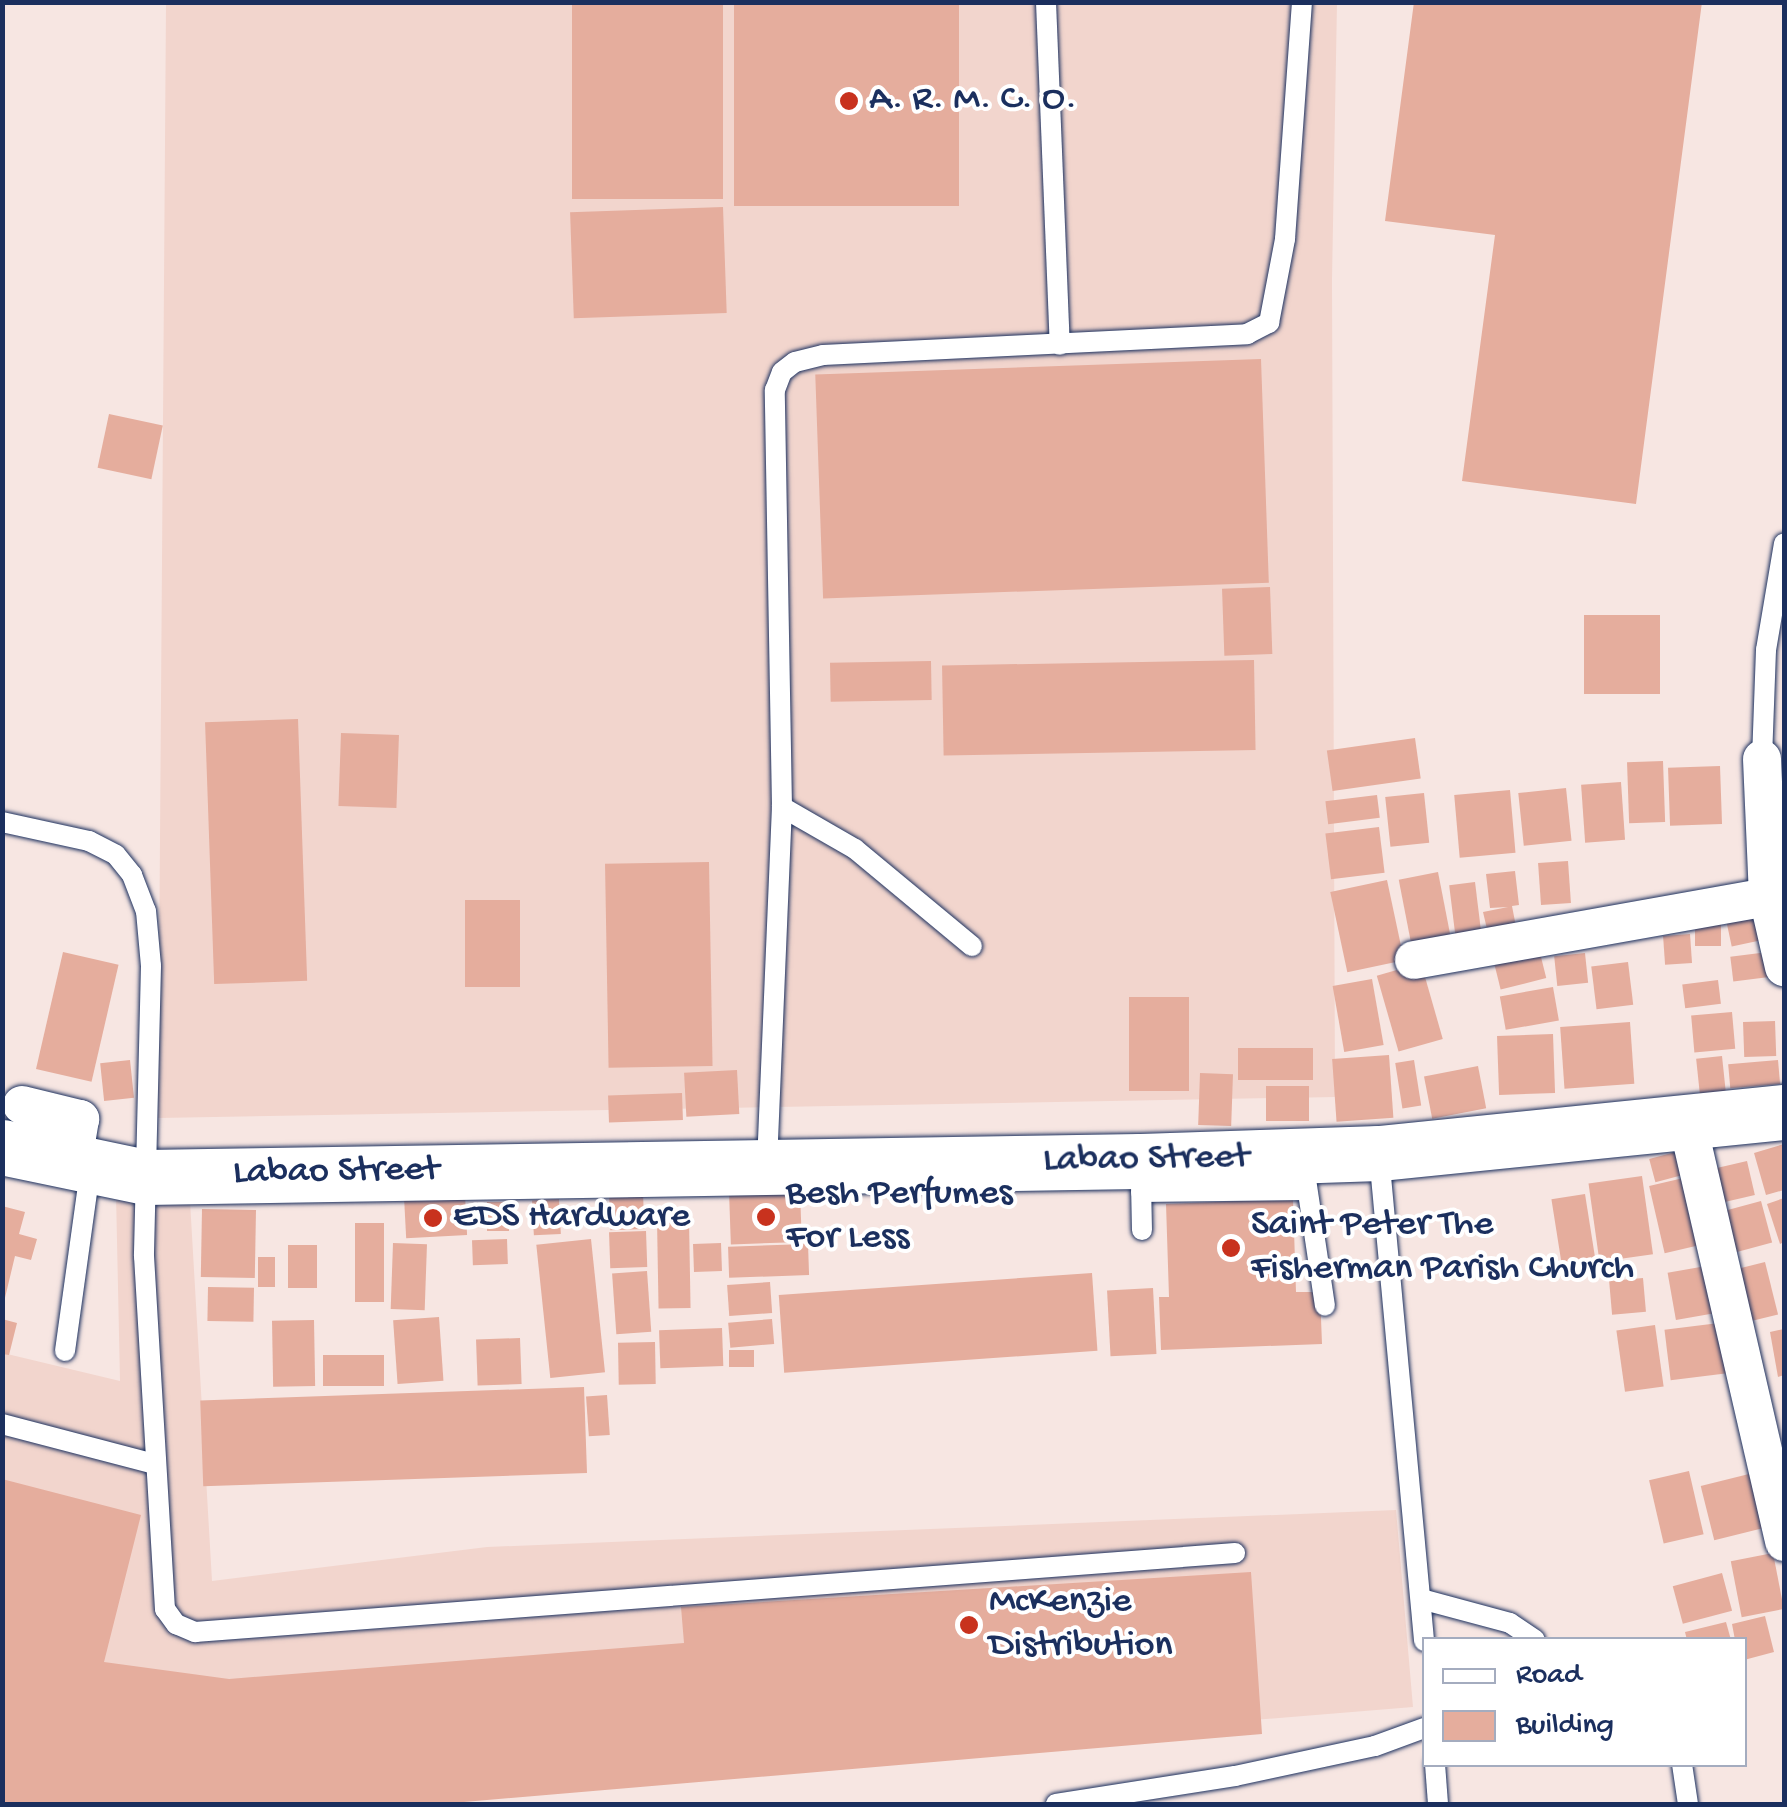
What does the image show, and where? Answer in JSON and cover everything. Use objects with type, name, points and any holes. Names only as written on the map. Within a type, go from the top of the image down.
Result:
[{"type":"main road","name":"Labao Street","points":[[12,1126],[82,1163],[145,1177],[592,1177],[767,1164],[1141,1177],[1306,1173],[1378,1153],[1688,1125],[1784,1112]]},
{"type":"street","points":[[1762,760],[1768,897],[1784,967]]},
{"type":"street","points":[[1414,960],[1768,897]]},
{"type":"street","points":[[1688,1125],[1784,1542]]},
{"type":"lane","points":[[1046,2],[1060,345]]},
{"type":"lane","points":[[767,1164],[782,807],[775,390],[782,372],[795,362],[822,355],[1246,334],[1269,323],[1285,239],[1302,2]]},
{"type":"lane","points":[[1762,760],[1766,650],[1784,544]]},
{"type":"lane","points":[[782,807],[855,850],[972,946]]},
{"type":"lane","points":[[2,822],[89,841],[116,855],[132,875],[146,912],[151,966],[144,1256],[164,1609],[176,1624],[195,1632],[1235,1553]]},
{"type":"lane","points":[[1378,1153],[1424,1637]]},
{"type":"lane","points":[[65,1351],[82,1163]]},
{"type":"lane","points":[[1306,1173],[1325,1306]]},
{"type":"lane","points":[[1141,1177],[1142,1230]]},
{"type":"lane","points":[[2,1424],[155,1464]]},
{"type":"lane","points":[[1421,1599],[1510,1622],[1532,1637]]},
{"type":"lane","points":[[1056,1804],[1375,1746],[1422,1729]]},
{"type":"lane","points":[[1435,1767],[1438,1804]]},
{"type":"lane","points":[[1682,1767],[1688,1804]]},
{"type":"shaded area","points":[[166,3],[1337,3],[1332,280],[1335,1097],[158,1118]]},
{"type":"shaded area","points":[[116,1194],[190,1201],[212,1581],[487,1547],[1396,1510],[1413,1707],[227,1804],[3,1804],[3,1353],[120,1381]]},
{"type":"building","points":[[572,2],[723,2],[723,199],[572,199]]},
{"type":"building","name":"A. R. M. C. O.","points":[[734,2],[959,2],[959,206],[734,206]]},
{"type":"building","points":[[1414,2],[1702,2],[1636,504],[1462,481],[1495,235],[1385,221]]},
{"type":"building","points":[[723,207],[727,313],[574,318],[570,212]]},
{"type":"building","points":[[1261,359],[1269,583],[823,598],[815,375]]},
{"type":"building","points":[[109,414],[163,425],[151,479],[98,468]]},
{"type":"building","points":[[1270,587],[1272,654],[1224,656],[1222,589]]},
{"type":"building","points":[[1584,615],[1660,615],[1660,694],[1584,694]]},
{"type":"building","points":[[1254,660],[1256,750],[944,755],[942,665]]},
{"type":"building","points":[[931,661],[932,700],[831,702],[830,663]]},
{"type":"building","points":[[298,719],[307,981],[214,984],[205,722]]},
{"type":"building","points":[[341,733],[399,735],[396,808],[338,806]]},
{"type":"building","points":[[1415,738],[1421,779],[1333,791],[1327,750]]},
{"type":"building","points":[[1663,761],[1665,822],[1629,823],[1627,762]]},
{"type":"building","points":[[1720,766],[1722,824],[1670,826],[1668,768]]},
{"type":"building","points":[[1621,782],[1625,840],[1585,843],[1581,785]]},
{"type":"building","points":[[1566,788],[1572,841],[1524,846],[1518,793]]},
{"type":"building","points":[[1510,790],[1515,853],[1460,858],[1454,795]]},
{"type":"building","points":[[1424,793],[1429,843],[1390,847],[1385,797]]},
{"type":"building","points":[[1377,795],[1380,818],[1328,824],[1325,801]]},
{"type":"building","points":[[1379,827],[1385,873],[1331,879],[1325,834]]},
{"type":"building","points":[[1568,861],[1571,903],[1541,905],[1538,863]]},
{"type":"building","points":[[709,862],[713,1066],[609,1068],[605,864]]},
{"type":"building","points":[[1515,871],[1519,905],[1512,906],[1518,937],[1490,942],[1483,912],[1508,907],[1490,908],[1486,874]]},
{"type":"building","points":[[1438,872],[1453,947],[1413,954],[1399,880]]},
{"type":"building","points":[[1387,880],[1404,960],[1347,972],[1330,892]]},
{"type":"building","points":[[1475,882],[1482,942],[1457,945],[1449,885]]},
{"type":"building","points":[[465,900],[520,900],[520,987],[465,987]]},
{"type":"building","points":[[1754,907],[1761,940],[1732,946],[1725,913]]},
{"type":"building","points":[[1695,923],[1721,923],[1721,946],[1695,946]]},
{"type":"building","points":[[1690,934],[1692,963],[1665,965],[1663,936]]},
{"type":"building","points":[[1539,949],[1546,978],[1501,989],[1493,960]]},
{"type":"building","points":[[63,952],[119,965],[92,1082],[36,1069]]},
{"type":"building","points":[[1768,952],[1771,977],[1733,981],[1730,957]]},
{"type":"building","points":[[1585,953],[1588,983],[1557,986],[1554,956]]},
{"type":"building","points":[[1628,962],[1633,1005],[1597,1009],[1591,967]]},
{"type":"building","points":[[1421,963],[1443,1039],[1399,1052],[1377,976]]},
{"type":"building","points":[[1372,979],[1384,1045],[1344,1052],[1333,986]]},
{"type":"building","points":[[1718,980],[1721,1004],[1685,1008],[1682,984]]},
{"type":"building","points":[[1553,987],[1559,1020],[1506,1030],[1500,996]]},
{"type":"building","points":[[1129,997],[1189,997],[1189,1091],[1129,1091]]},
{"type":"building","points":[[1732,1012],[1735,1049],[1694,1052],[1691,1016]]},
{"type":"building","points":[[1775,1021],[1776,1056],[1744,1057],[1743,1022]]},
{"type":"building","points":[[1630,1022],[1634,1084],[1564,1089],[1560,1027]]},
{"type":"building","points":[[1553,1034],[1555,1093],[1499,1095],[1497,1036]]},
{"type":"building","points":[[1238,1048],[1313,1048],[1313,1080],[1238,1080]]},
{"type":"building","points":[[1389,1055],[1393,1118],[1337,1122],[1332,1059]]},
{"type":"building","points":[[1722,1056],[1726,1094],[1700,1097],[1696,1059]]},
{"type":"building","points":[[130,1060],[134,1098],[104,1101],[100,1063]]},
{"type":"building","points":[[1414,1060],[1421,1105],[1402,1108],[1395,1063]]},
{"type":"building","points":[[1778,1060],[1780,1084],[1730,1088],[1728,1064]]},
{"type":"building","points":[[1478,1066],[1486,1108],[1432,1119],[1424,1076]]},
{"type":"building","points":[[737,1070],[739,1114],[686,1117],[684,1073]]},
{"type":"building","points":[[1200,1073],[1233,1074],[1231,1126],[1198,1125]]},
{"type":"building","points":[[1266,1086],[1309,1086],[1309,1121],[1266,1121]]},
{"type":"building","points":[[682,1093],[683,1120],[609,1123],[608,1096]]},
{"type":"building","points":[[1784,1144],[1784,1190],[1766,1195],[1754,1153]]},
{"type":"building","points":[[1683,1150],[1689,1173],[1655,1182],[1649,1159]]},
{"type":"building","points":[[1747,1161],[1755,1195],[1713,1205],[1705,1171]]},
{"type":"building","points":[[1642,1176],[1653,1254],[1600,1262],[1589,1184]]},
{"type":"building","points":[[1692,1176],[1708,1243],[1665,1253],[1649,1186]]},
{"type":"building","name":"Besh Perfumes For Less","points":[[800,1190],[802,1242],[731,1244],[729,1192]]},
{"type":"building","points":[[643,1192],[644,1229],[610,1230],[609,1193]]},
{"type":"building","points":[[1585,1194],[1597,1272],[1564,1277],[1551,1199]]},
{"type":"building","points":[[465,1195],[467,1235],[406,1238],[404,1198]]},
{"type":"building","points":[[1784,1198],[1784,1242],[1780,1244],[1767,1204]]},
{"type":"building","points":[[559,1199],[561,1234],[534,1235],[532,1200]]},
{"type":"building","name":"Saint Peter The Fisherman Parish Church","points":[[1293,1199],[1296,1292],[1320,1292],[1322,1344],[1161,1350],[1159,1297],[1169,1297],[1166,1204]]},
{"type":"building","points":[[1761,1201],[1772,1243],[1730,1254],[1718,1212]]},
{"type":"building","points":[[487,1202],[509,1202],[509,1231],[487,1231]]},
{"type":"building","points":[[2,1206],[25,1212],[19,1234],[37,1239],[31,1260],[15,1256],[4,1302]]},
{"type":"building","points":[[202,1209],[256,1210],[255,1278],[201,1277]]},
{"type":"building","points":[[689,1219],[691,1308],[659,1309],[657,1220]]},
{"type":"building","points":[[355,1223],[384,1223],[384,1302],[355,1302]]},
{"type":"building","points":[[646,1231],[647,1267],[610,1268],[609,1232]]},
{"type":"building","points":[[507,1239],[508,1264],[473,1265],[472,1240]]},
{"type":"building","points":[[591,1239],[605,1372],[550,1378],[536,1245]]},
{"type":"building","points":[[393,1243],[427,1244],[425,1310],[391,1309]]},
{"type":"building","points":[[721,1243],[722,1271],[694,1272],[693,1244]]},
{"type":"building","points":[[808,1244],[809,1275],[729,1278],[728,1247]]},
{"type":"building","points":[[288,1245],[317,1245],[317,1288],[288,1288]]},
{"type":"building","points":[[258,1257],[275,1257],[275,1287],[258,1287]]},
{"type":"building","points":[[1765,1262],[1778,1314],[1742,1323],[1729,1271]]},
{"type":"building","points":[[1706,1266],[1714,1313],[1676,1320],[1668,1273]]},
{"type":"building","points":[[647,1271],[651,1332],[616,1334],[612,1273]]},
{"type":"building","points":[[1092,1273],[1097,1351],[784,1373],[779,1295]]},
{"type":"building","points":[[1643,1278],[1646,1312],[1612,1315],[1609,1281]]},
{"type":"building","points":[[770,1282],[772,1313],[729,1316],[727,1285]]},
{"type":"building","points":[[208,1287],[254,1288],[253,1322],[207,1321]]},
{"type":"building","points":[[1153,1288],[1156,1354],[1111,1356],[1107,1290]]},
{"type":"building","points":[[439,1317],[443,1381],[398,1384],[393,1320]]},
{"type":"building","points":[[2,1319],[17,1323],[9,1355],[2,1354]]},
{"type":"building","points":[[772,1319],[774,1344],[730,1348],[728,1323]]},
{"type":"building","points":[[314,1320],[315,1386],[273,1387],[272,1321]]},
{"type":"building","points":[[1727,1322],[1733,1373],[1671,1380],[1664,1330]]},
{"type":"building","points":[[1655,1325],[1664,1386],[1625,1392],[1616,1330]]},
{"type":"building","points":[[722,1328],[723,1366],[660,1368],[659,1330]]},
{"type":"building","points":[[1784,1329],[1784,1375],[1778,1377],[1770,1332]]},
{"type":"building","points":[[520,1338],[522,1384],[478,1386],[476,1340]]},
{"type":"building","points":[[655,1342],[656,1384],[619,1385],[618,1343]]},
{"type":"building","points":[[729,1350],[754,1350],[754,1367],[729,1367]]},
{"type":"building","points":[[323,1355],[384,1355],[384,1386],[323,1386]]},
{"type":"building","points":[[584,1387],[587,1473],[203,1486],[200,1400]]},
{"type":"building","points":[[607,1395],[610,1435],[589,1436],[586,1396]]},
{"type":"building","points":[[1689,1471],[1704,1534],[1664,1544],[1649,1480]]},
{"type":"building","points":[[1757,1472],[1771,1526],[1714,1540],[1701,1486]]},
{"type":"building","name":"McKenzie Distribution","points":[[2,1479],[141,1515],[104,1662],[229,1679],[684,1643],[681,1607],[1251,1572],[1262,1734],[441,1804],[2,1804]]},
{"type":"building","points":[[1773,1553],[1784,1609],[1742,1617],[1731,1561]]},
{"type":"building","points":[[1722,1573],[1732,1611],[1683,1624],[1673,1586]]},
{"type":"building","points":[[1765,1616],[1774,1652],[1747,1659],[1747,1637],[1734,1637],[1732,1624]]},
{"type":"building","points":[[1726,1622],[1730,1637],[1686,1637],[1685,1632]]},
{"type":"place","name":"A. R. M. C. O.","points":[[849,101]]},
{"type":"place","name":"Besh Perfumes For Less","points":[[766,1217]]},
{"type":"place","name":"EDS Hardware","points":[[433,1218]]},
{"type":"place","name":"Saint Peter The Fisherman Parish Church","points":[[1231,1248]]},
{"type":"place","name":"McKenzie Distribution","points":[[969,1625]]}]
